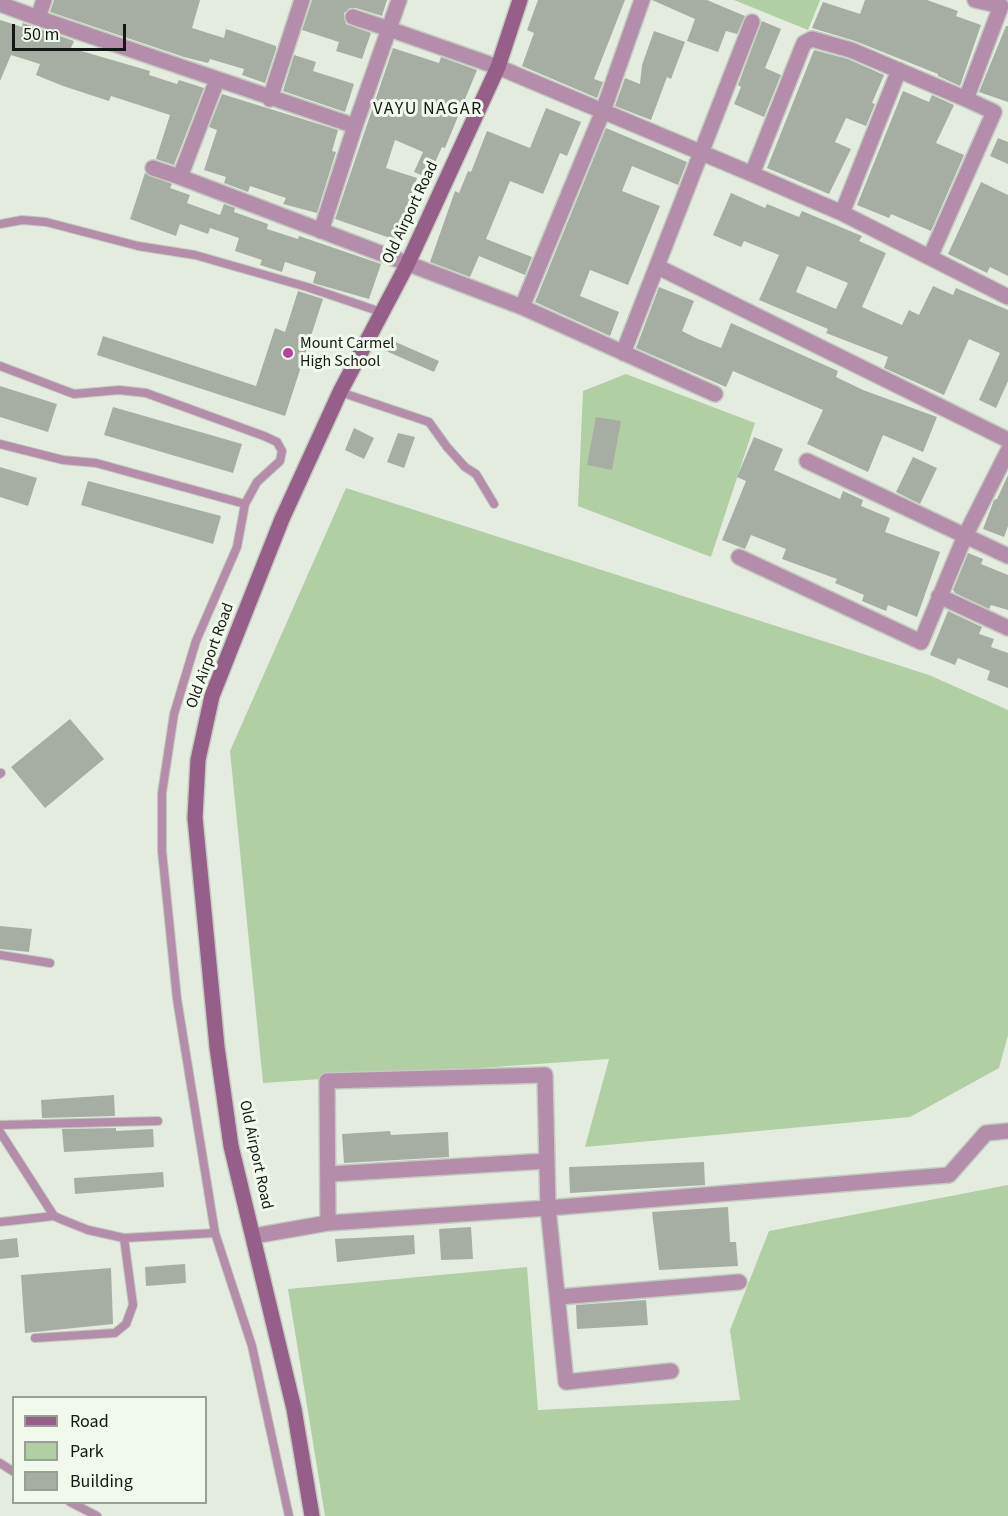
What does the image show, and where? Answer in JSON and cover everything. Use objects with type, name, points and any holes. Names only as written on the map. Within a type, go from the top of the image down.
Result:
[{"type":"main road","name":"Old Airport Road","points":[[312,1516],[294,1409],[231,1146],[217,1047],[195,818],[198,760],[212,696],[282,519],[340,392],[407,265],[498,67],[520,0]]},
{"type":"street","points":[[38,18],[44,0]]},
{"type":"street","points":[[270,99],[302,0]]},
{"type":"street","points":[[321,231],[399,0]]},
{"type":"street","points":[[522,307],[603,111],[642,0]]},
{"type":"street","points":[[966,99],[1001,6],[975,0]]},
{"type":"street","points":[[0,4],[270,99],[355,126]]},
{"type":"street","points":[[353,17],[498,67],[752,174],[842,213],[1008,297]]},
{"type":"street","points":[[623,353],[752,22]]},
{"type":"street","points":[[752,174],[804,43],[812,39],[822,40],[899,70],[994,112],[930,257]]},
{"type":"street","points":[[842,213],[899,70]]},
{"type":"street","points":[[180,177],[217,80]]},
{"type":"street","points":[[153,168],[522,307],[715,394]]},
{"type":"street","points":[[658,267],[1008,440]]},
{"type":"street","points":[[739,557],[921,642],[965,536],[1008,451]]},
{"type":"street","points":[[807,461],[1008,556]]},
{"type":"street","points":[[939,596],[1008,628]]},
{"type":"street","points":[[328,1223],[330,1174],[327,1082],[545,1075],[548,1208],[566,1382],[671,1371]]},
{"type":"street","points":[[254,1236],[328,1223],[548,1208],[949,1175],[986,1133],[1008,1131]]},
{"type":"street","points":[[330,1174],[547,1161]]},
{"type":"street","points":[[558,1297],[739,1282]]},
{"type":"lane","points":[[0,224],[21,220],[46,222],[138,246],[195,255],[307,287],[381,312]]},
{"type":"lane","points":[[0,366],[74,394],[119,390],[146,393],[277,442],[282,451],[280,461],[257,482],[245,504],[237,547],[196,641],[174,714],[162,793],[162,851],[177,999],[215,1233],[252,1346],[289,1516]]},
{"type":"lane","points":[[340,392],[429,422],[465,467],[476,474],[494,504]]},
{"type":"lane","points":[[0,444],[63,460],[96,463],[245,504]]},
{"type":"lane","points":[[0,955],[50,963]]},
{"type":"lane","points":[[0,1125],[158,1121]]},
{"type":"lane","points":[[0,1132],[54,1216]]},
{"type":"lane","points":[[0,1222],[54,1216],[88,1230],[124,1238],[215,1233]]},
{"type":"lane","points":[[35,1338],[115,1333],[126,1324],[132,1305],[124,1238]]},
{"type":"lane","points":[[72,1504],[97,1516]]},
{"type":"green space","points":[[734,0],[820,0],[808,30]]},
{"type":"green space","points":[[626,374],[755,423],[711,557],[578,506],[583,391]]},
{"type":"green space","points":[[346,488],[929,675],[1008,710],[1008,1035],[999,1068],[910,1117],[585,1147],[609,1059],[263,1083],[230,751]]},
{"type":"green space","points":[[1008,1185],[1008,1516],[325,1516],[288,1289],[527,1267],[538,1410],[740,1400],[730,1330],[769,1231]]},
{"type":"building","points":[[54,0],[200,0],[192,28],[224,38],[226,29],[276,46],[276,49],[265,83],[242,75],[244,69],[210,59],[208,63],[184,57],[50,12]]},
{"type":"building","points":[[312,0],[387,0],[382,16],[356,8],[350,8],[344,13],[346,24],[371,33],[362,59],[336,51],[339,42],[302,30]]},
{"type":"building","points":[[538,0],[625,0],[594,79],[603,82],[597,98],[522,66],[534,33],[527,30]]},
{"type":"building","points":[[652,0],[707,0],[745,16],[737,34],[726,31],[718,52],[687,41],[695,19]]},
{"type":"building","points":[[865,0],[927,0],[958,11],[956,16],[981,25],[960,86],[938,74],[855,41],[812,28],[823,2],[860,14]]},
{"type":"building","points":[[0,20],[22,27],[23,23],[74,41],[71,48],[150,71],[149,75],[177,84],[179,80],[204,88],[174,165],[156,159],[170,115],[111,96],[109,101],[63,86],[36,75],[40,64],[11,55],[0,81]]},
{"type":"building","points":[[762,21],[781,29],[765,68],[781,75],[764,117],[734,104],[741,87],[738,85]]},
{"type":"building","points":[[1006,26],[1008,26],[1008,102],[979,92]]},
{"type":"building","points":[[654,31],[685,42],[671,79],[667,77],[651,120],[615,106],[625,78],[640,84],[642,65]]},
{"type":"building","points":[[393,48],[439,63],[441,57],[477,70],[445,148],[442,147],[428,178],[414,172],[423,152],[395,140],[386,168],[417,178],[409,202],[413,203],[407,220],[403,219],[396,240],[335,219]]},
{"type":"building","points":[[814,50],[848,59],[884,75],[872,103],[875,104],[866,126],[846,118],[835,142],[851,149],[829,194],[767,168]]},
{"type":"building","points":[[294,55],[316,62],[313,71],[354,84],[345,112],[283,91]]},
{"type":"building","points":[[903,91],[929,102],[932,95],[954,105],[936,143],[964,155],[931,231],[891,214],[889,218],[857,205]]},
{"type":"building","points":[[222,94],[338,130],[332,151],[336,152],[317,213],[283,204],[286,198],[250,186],[248,192],[224,183],[226,177],[204,170],[217,130],[209,127]]},
{"type":"building","points":[[546,108],[581,122],[567,156],[560,153],[543,194],[510,181],[486,239],[532,257],[525,275],[479,256],[470,277],[430,262],[455,191],[459,193],[468,171],[471,172],[487,131],[530,148]]},
{"type":"building","points":[[606,128],[687,162],[678,185],[632,166],[622,191],[660,206],[628,285],[590,270],[580,296],[619,312],[610,336],[535,302]]},
{"type":"building","points":[[998,138],[1008,142],[1008,164],[990,156]]},
{"type":"building","points":[[145,173],[172,184],[170,188],[190,195],[187,203],[220,215],[224,204],[235,208],[234,212],[268,224],[267,229],[298,239],[299,236],[381,264],[369,299],[313,283],[316,272],[285,262],[282,272],[260,265],[262,260],[235,251],[239,238],[210,228],[208,234],[180,224],[176,236],[130,219]]},
{"type":"building","points":[[981,182],[1008,195],[1008,276],[990,267],[987,273],[948,254]]},
{"type":"building","points":[[731,193],[765,208],[767,204],[799,217],[802,211],[862,236],[859,241],[886,253],[862,307],[902,325],[909,310],[919,315],[933,286],[953,295],[956,288],[1008,310],[1008,381],[996,408],[979,400],[1000,353],[969,339],[944,395],[884,368],[888,357],[826,333],[828,329],[759,300],[779,255],[744,241],[741,247],[713,235]],"holes":[[[807,266],[848,283],[836,309],[796,292]]]},
{"type":"building","points":[[659,287],[694,301],[682,331],[698,339],[721,348],[731,323],[838,371],[836,377],[863,390],[937,417],[923,452],[883,435],[868,472],[807,444],[823,410],[733,371],[726,387],[636,348]]},
{"type":"building","points":[[298,291],[323,299],[285,416],[97,355],[103,336],[256,386],[275,328],[285,332]]},
{"type":"building","points":[[391,340],[439,361],[434,372],[386,351]]},
{"type":"building","points":[[0,386],[57,404],[48,432],[0,417]]},
{"type":"building","points":[[113,407],[242,444],[233,473],[104,435]]},
{"type":"building","points":[[596,417],[621,421],[612,470],[587,465]]},
{"type":"building","points":[[354,428],[374,438],[364,459],[345,450]]},
{"type":"building","points":[[398,433],[415,437],[404,468],[387,462]]},
{"type":"building","points":[[754,437],[783,449],[774,470],[840,499],[843,491],[863,500],[861,506],[890,518],[885,532],[940,552],[917,617],[888,605],[886,611],[862,601],[864,595],[835,583],[837,579],[782,559],[786,549],[751,535],[745,549],[722,540],[746,481],[737,477]]},
{"type":"building","points":[[913,457],[937,468],[920,504],[896,492]]},
{"type":"building","points":[[0,467],[37,478],[28,506],[0,497]]},
{"type":"building","points":[[1008,475],[1008,526],[1004,537],[983,529],[994,500],[997,499]]},
{"type":"building","points":[[88,481],[221,516],[213,544],[81,505]]},
{"type":"building","points":[[968,553],[983,559],[981,564],[1008,575],[1008,610],[991,605],[989,609],[955,593],[953,590]]},
{"type":"building","points":[[948,611],[982,627],[979,634],[994,639],[991,647],[1008,653],[1008,688],[987,680],[990,671],[958,658],[955,665],[930,655]]},
{"type":"building","points":[[70,719],[104,759],[45,808],[11,767]]},
{"type":"building","points":[[0,926],[32,929],[29,952],[0,949]]},
{"type":"building","points":[[114,1095],[115,1116],[42,1118],[41,1100]]},
{"type":"building","points":[[116,1128],[116,1131],[153,1129],[154,1147],[64,1152],[62,1129]]},
{"type":"building","points":[[390,1131],[391,1135],[448,1132],[449,1157],[344,1163],[342,1134]]},
{"type":"building","points":[[704,1162],[705,1185],[570,1193],[569,1167]]},
{"type":"building","points":[[163,1172],[164,1187],[75,1194],[74,1178]]},
{"type":"building","points":[[728,1207],[730,1242],[736,1242],[738,1266],[659,1270],[652,1212]]},
{"type":"building","points":[[471,1227],[473,1259],[441,1260],[439,1229]]},
{"type":"building","points":[[414,1235],[415,1254],[337,1262],[335,1239]]},
{"type":"building","points":[[17,1238],[19,1257],[0,1259],[0,1240]]},
{"type":"building","points":[[185,1264],[186,1283],[146,1286],[145,1267]]},
{"type":"building","points":[[111,1268],[113,1324],[25,1333],[21,1275]]},
{"type":"building","points":[[646,1300],[648,1325],[577,1329],[576,1305]]},
{"type":"place","name":"Mount Carmel High School","points":[[288,353]]},
{"type":"district","name":"VAYU NAGAR","points":[[428,110]]}]
